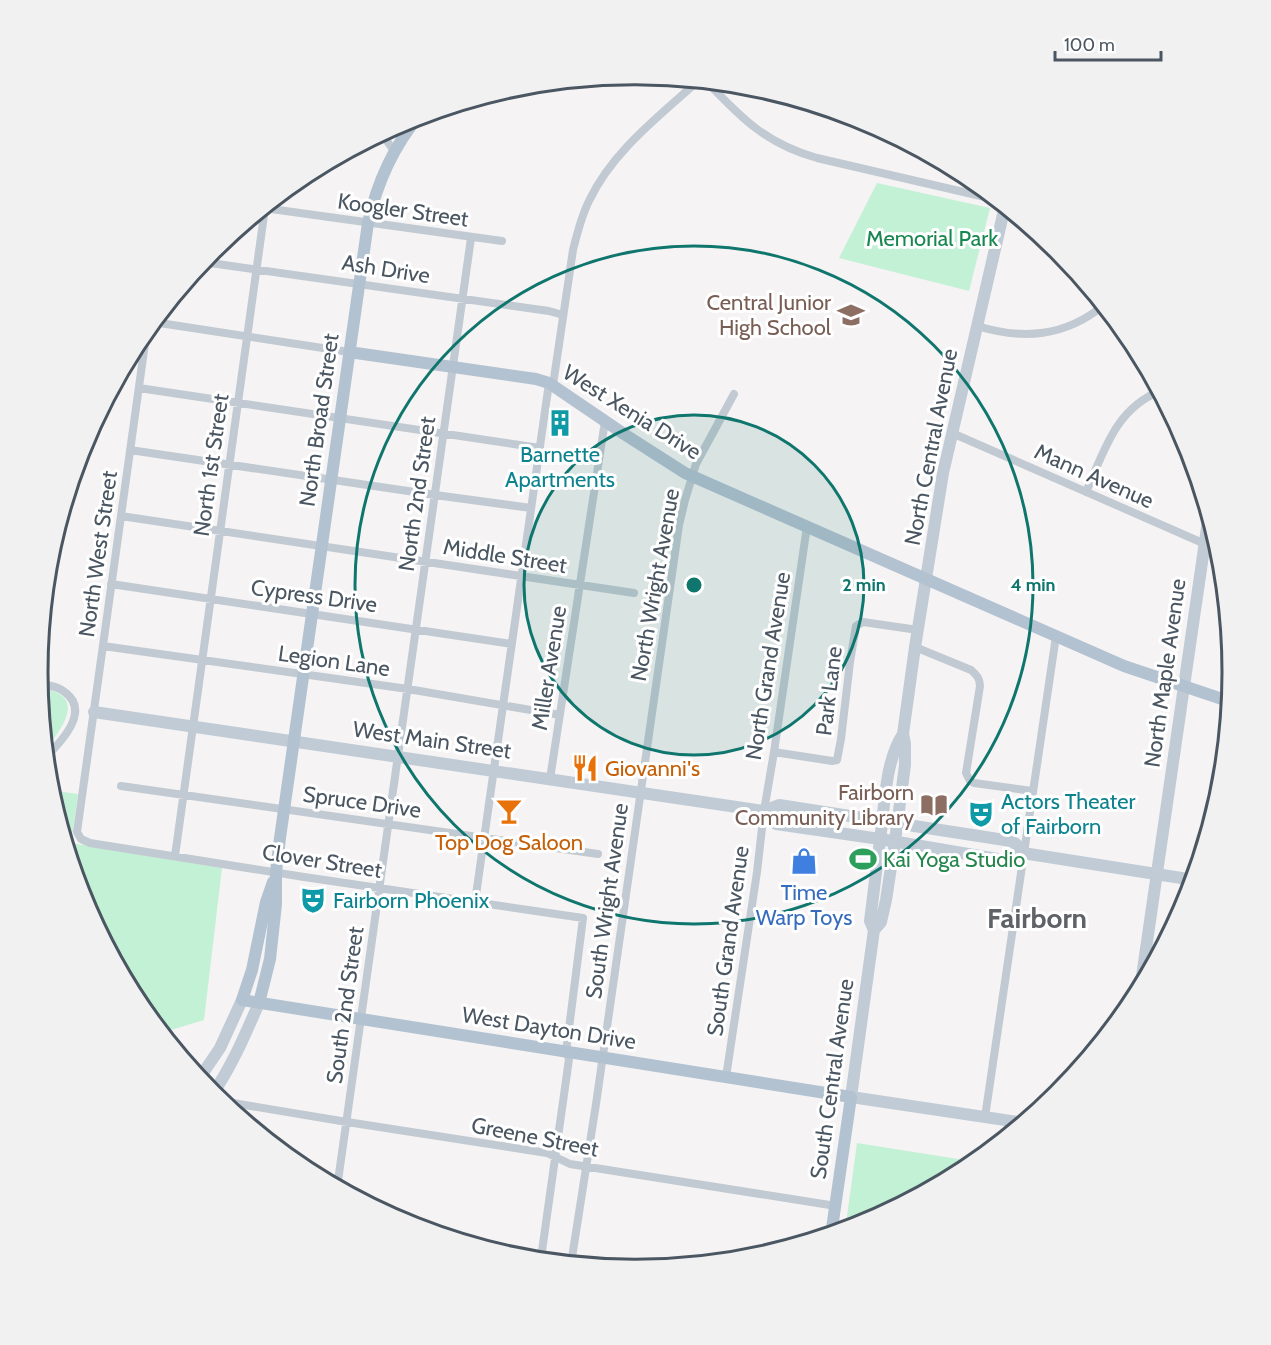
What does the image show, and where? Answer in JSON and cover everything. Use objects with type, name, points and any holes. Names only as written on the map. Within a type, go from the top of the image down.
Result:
[{"type":"main road","name":"North Broad Street","points":[[276,872],[368,223],[380,182],[394,151],[407,132]]},
{"type":"main road","name":"West Xenia Drive","points":[[349,352],[536,379],[551,384],[680,470],[1124,666],[1222,699]]},
{"type":"main road","points":[[242,1000],[258,947],[266,902],[276,872]]},
{"type":"main road","points":[[259,1003],[270,959],[276,904],[276,872]]},
{"type":"main road","name":"West Dayton Drive","points":[[242,1000],[850,1096]]},
{"type":"main road","name":"South Central Avenue","points":[[833,1226],[850,1096]]},
{"type":"street","points":[[475,902],[540,448],[578,230],[589,200],[601,180],[628,146],[691,88]]},
{"type":"street","points":[[715,91],[744,120],[770,139],[793,150],[817,158],[978,195]]},
{"type":"street","points":[[387,141],[394,151]]},
{"type":"street","name":"Koogler Street","points":[[274,209],[502,241]]},
{"type":"street","name":"North Central Avenue","points":[[895,842],[905,765],[903,734],[934,524],[952,433],[1003,214]]},
{"type":"street","name":"North 1st Street","points":[[175,856],[263,219]]},
{"type":"street","name":"North 2nd Street","points":[[399,756],[471,238]]},
{"type":"street","name":"Ash Drive","points":[[214,263],[549,311],[563,315]]},
{"type":"street","points":[[977,326],[1006,333],[1035,334],[1075,324],[1098,310]]},
{"type":"street","name":"West Xenia Drive","points":[[163,323],[349,352]]},
{"type":"street","name":"North West Street","points":[[90,843],[81,838],[77,827],[144,351]]},
{"type":"street","points":[[139,388],[540,448]]},
{"type":"street","name":"North Wright Avenue","points":[[641,792],[685,500],[696,464],[734,394]]},
{"type":"street","points":[[1086,492],[1120,421],[1132,407],[1152,395]]},
{"type":"street","name":"Miller Avenue","points":[[550,779],[605,421]]},
{"type":"street","name":"Mann Avenue","points":[[952,433],[1209,546]]},
{"type":"street","points":[[130,450],[531,508]]},
{"type":"street","name":"Middle Street","points":[[121,516],[634,594]]},
{"type":"street","name":"North Grand Avenue","points":[[764,811],[807,526]]},
{"type":"street","name":"North Maple Avenue","points":[[1144,967],[1206,532]]},
{"type":"street","name":"Cypress Drive","points":[[111,584],[512,644]]},
{"type":"street","name":"Park Lane","points":[[774,752],[837,760],[856,626],[863,622],[918,630]]},
{"type":"street","points":[[985,1118],[1056,636]]},
{"type":"street","name":"Legion Lane","points":[[103,646],[408,690],[560,716]]},
{"type":"street","points":[[915,647],[971,670],[979,679],[980,686],[966,773],[970,781],[1032,791]]},
{"type":"street","points":[[48,686],[63,690],[70,696],[76,711],[64,736],[53,749]]},
{"type":"street","name":"West Main Street","points":[[94,712],[764,811],[778,805],[882,820],[1011,841],[1023,854],[1009,861],[776,824],[764,811]]},
{"type":"street","name":"North Central Avenue","points":[[880,839],[891,761],[897,743],[903,734]]},
{"type":"street","name":"South 2nd Street","points":[[338,1179],[399,756]]},
{"type":"street","name":"Spruce Drive","points":[[121,786],[598,854]]},
{"type":"street","name":"South Wright Avenue","points":[[572,1256],[641,792]]},
{"type":"street","name":"South Grand Avenue","points":[[726,1077],[764,811]]},
{"type":"street","name":"South Central Avenue","points":[[850,1096],[874,930],[870,921],[880,839]]},
{"type":"street","name":"South Central Avenue","points":[[874,930],[881,922],[895,842]]},
{"type":"street","name":"Clover Street","points":[[90,843],[380,889],[583,918],[566,1052]]},
{"type":"street","points":[[1023,854],[1185,879]]},
{"type":"street","points":[[204,1071],[220,1048],[242,1000]]},
{"type":"street","points":[[217,1085],[236,1055],[259,1003]]},
{"type":"street","points":[[233,1018],[236,1028],[236,1055]]},
{"type":"street","points":[[545,1253],[568,1059],[566,1052]]},
{"type":"street","points":[[850,1096],[1014,1122]]},
{"type":"street","name":"Greene Street","points":[[237,1104],[547,1153],[566,1163],[836,1206]]},
{"type":"green space","name":"Memorial Park","points":[[877,183],[990,208],[969,291],[839,258]]},
{"type":"green space","points":[[48,691],[63,697],[67,704],[68,712],[52,740]]},
{"type":"green space","points":[[60,792],[78,794],[72,837]]},
{"type":"green space","points":[[74,843],[222,868],[204,1020],[169,1030],[147,999],[109,932],[93,897]]},
{"type":"green space","points":[[857,1143],[964,1160],[895,1199],[846,1220]]},
{"type":"place","name":"Central Junior High School","points":[[851,315]]},
{"type":"place","name":"Barnette Apartments","points":[[560,423]]},
{"type":"place","name":"Giovanni's","points":[[585,768]]},
{"type":"place","name":"Fairborn Community Library","points":[[934,805]]},
{"type":"place","name":"Top Dog Saloon","points":[[509,811]]},
{"type":"place","name":"Actors Theater of Fairborn","points":[[981,814]]},
{"type":"place","name":"Kai Yoga Studio","points":[[863,859]]},
{"type":"place","name":"Time Warp Toys","points":[[804,861]]},
{"type":"place","name":"Fairborn Phoenix","points":[[313,900]]},
{"type":"district","name":"Fairborn","points":[[1037,918]]}]
